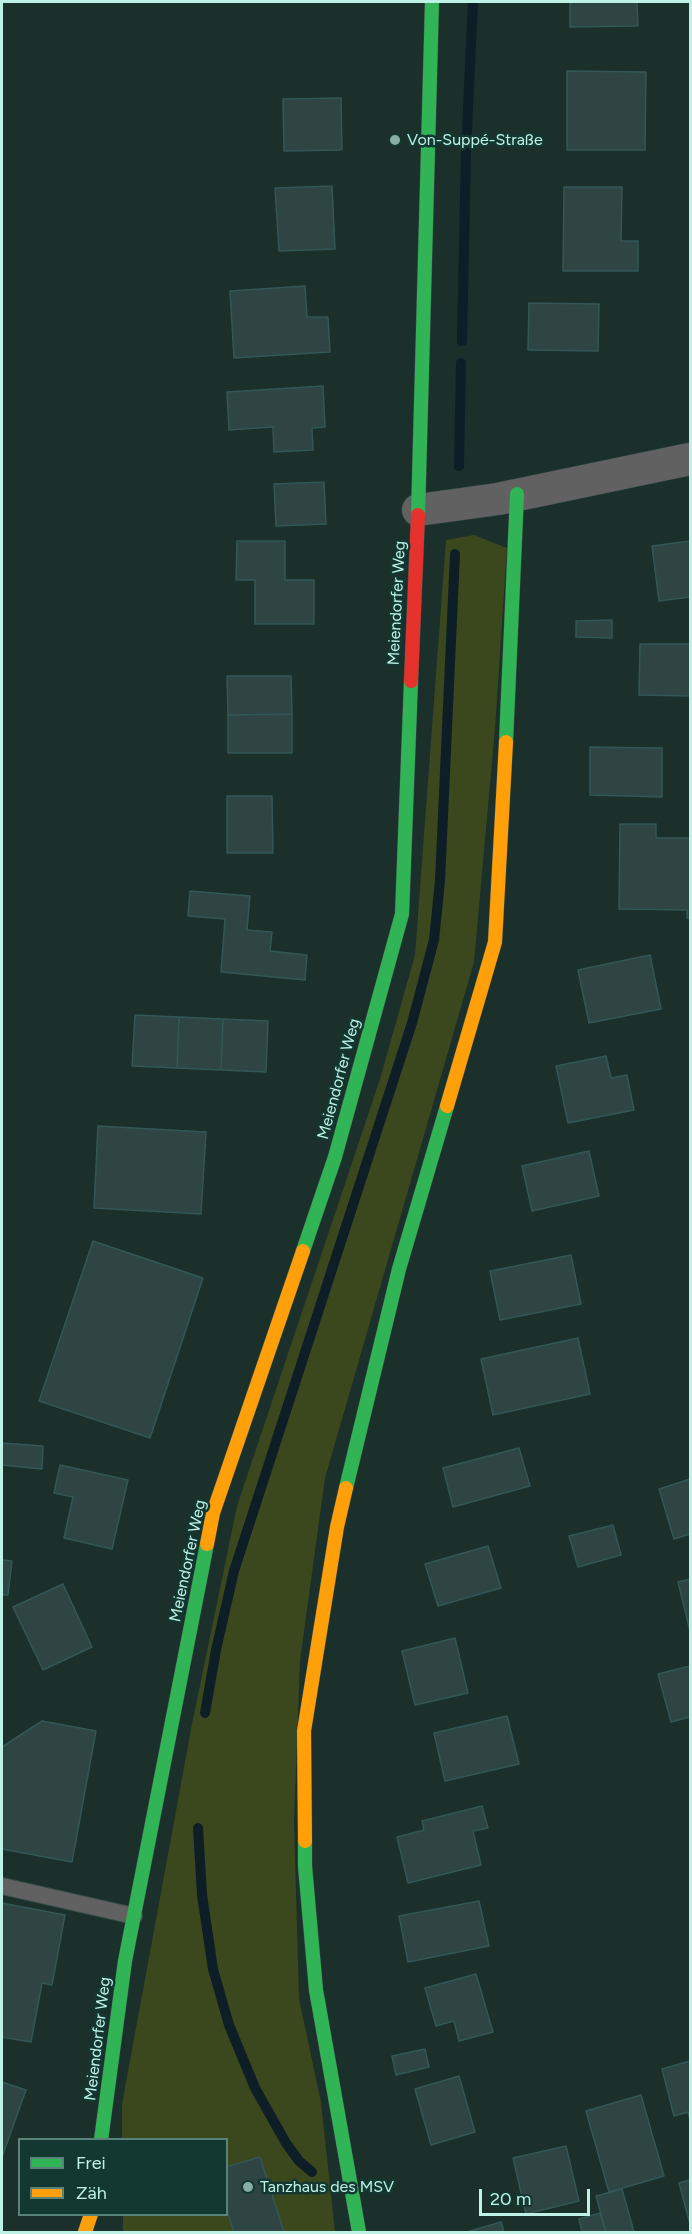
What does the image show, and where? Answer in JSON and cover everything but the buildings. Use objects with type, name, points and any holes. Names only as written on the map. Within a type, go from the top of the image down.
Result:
[{"type":"street","name":"Meiendorfer Weg","points":[[101,2138],[124,1961],[213,1513],[335,1157],[402,914],[418,510],[432,2]]},
{"type":"street","points":[[418,510],[498,500],[690,459]]},
{"type":"street","points":[[359,2232],[316,1990],[305,1866],[304,1731],[342,1504],[399,1269],[495,942],[505,778],[517,495]]},
{"type":"street","points":[[85,2232],[92,2216]]},
{"type":"street","points":[[93,2216],[95,2232]]},
{"type":"lane","points":[[2,1886],[134,1916]]},
{"type":"green space","points":[[474,535],[507,548],[495,729],[474,962],[325,1478],[300,1661],[294,1821],[299,1999],[321,2102],[335,2232],[123,2232],[123,2216],[228,2216],[228,2138],[122,2138],[122,2104],[192,1724],[237,1506],[380,1079],[415,955],[446,540]]},
{"type":"waterway","points":[[462,341],[466,152],[473,2]]},
{"type":"waterway","points":[[459,466],[461,363]]},
{"type":"waterway","points":[[205,1713],[216,1650],[234,1571],[412,1023],[434,940],[440,881],[455,554]]},
{"type":"waterway","points":[[198,1828],[202,1895],[213,1969],[229,2025],[255,2088],[286,2143],[299,2161],[312,2172]]},
{"type":"traffic: fast","points":[[418,515],[432,2]]},
{"type":"traffic: fast","points":[[506,742],[517,494]]},
{"type":"traffic: fast","points":[[303,1251],[335,1157],[402,914],[411,681]]},
{"type":"traffic: fast","points":[[346,1488],[399,1269],[447,1106]]},
{"type":"traffic: fast","points":[[101,2138],[125,1961],[207,1544]]},
{"type":"traffic: fast","points":[[305,1841],[305,1866],[316,1990],[359,2232]]},
{"type":"traffic: slow","points":[[447,1106],[495,942],[506,742]]},
{"type":"traffic: slow","points":[[207,1544],[213,1513],[303,1251]]},
{"type":"traffic: slow","points":[[305,1841],[304,1731],[337,1527],[346,1488]]},
{"type":"traffic: slow","points":[[85,2232],[90,2216]]},
{"type":"traffic: jam","points":[[411,681],[418,515]]},
{"type":"place","name":"Von-Suppé-Straße","points":[[395,140]]},
{"type":"place","name":"Tanzhaus des MSV","points":[[248,2187]]}]
